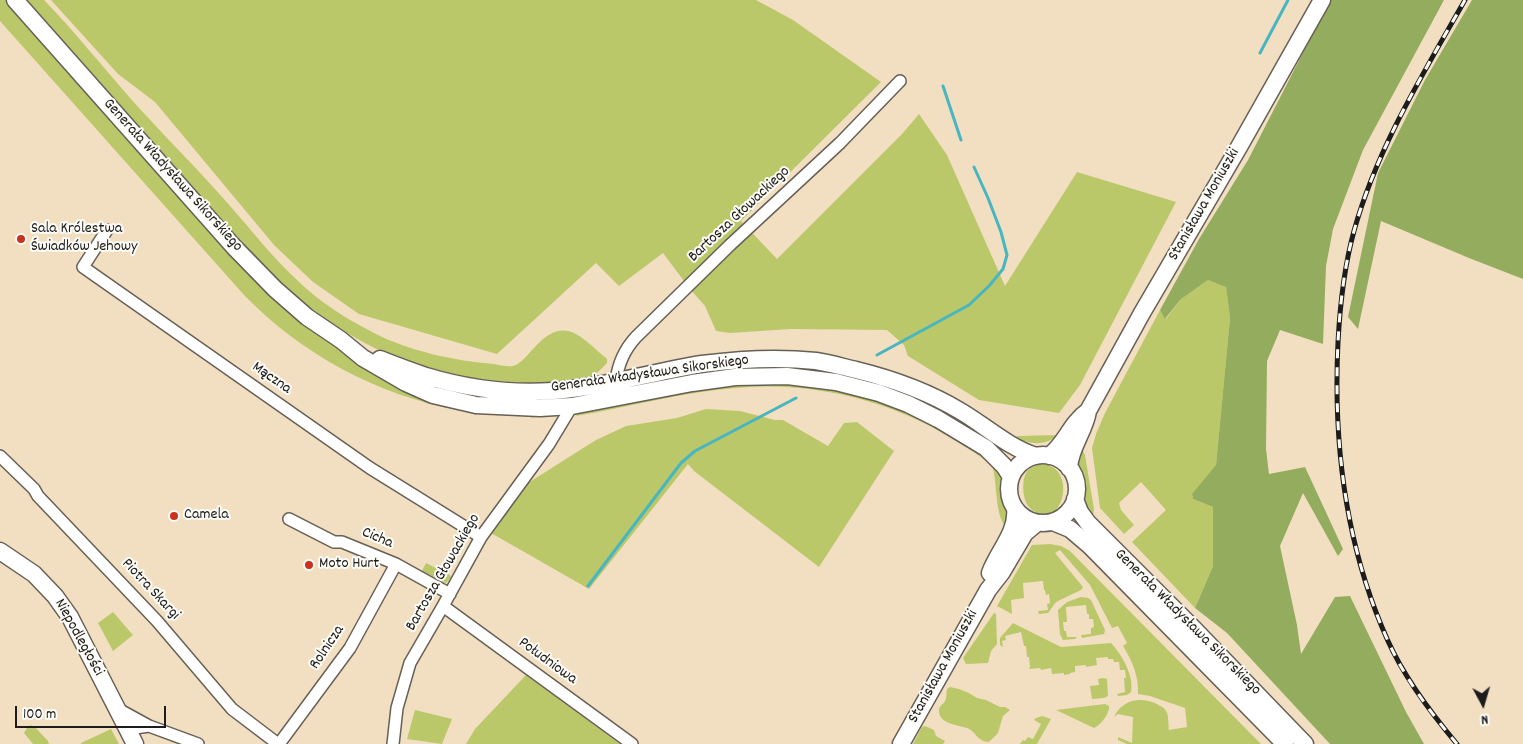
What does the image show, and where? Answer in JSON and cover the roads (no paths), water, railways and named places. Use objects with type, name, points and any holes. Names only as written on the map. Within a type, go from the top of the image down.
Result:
[{"type":"main road","name":"Generała Władysława Sikorskiego","points":[[15,0],[234,247],[275,289],[307,317],[341,340],[363,358],[432,395],[476,405],[540,408],[572,406],[692,383],[735,377],[788,376],[836,382],[879,393],[908,404],[938,419],[986,448],[1004,466],[1011,477]]},
{"type":"main road","name":"Stanisława Moniuszki","points":[[1069,468],[1072,453],[1085,427],[1088,411],[1322,0]]},
{"type":"main road","name":"Generała Władysława Sikorskiego","points":[[341,340],[381,359],[426,376],[457,384],[485,388],[553,391],[733,360],[817,361],[870,374],[917,389],[962,412],[1015,448],[1042,456]]},
{"type":"main road","name":"Stanisława Moniuszki","points":[[1042,456],[1059,447],[1074,423],[1088,411]]},
{"type":"main road","points":[[1042,456],[1056,458],[1069,468],[1077,487],[1075,499],[1064,516],[1045,522],[1028,520],[1015,508],[1009,493],[1011,477],[1014,471],[1024,462],[1042,456]]},
{"type":"main road","name":"Generała Władysława Sikorskiego","points":[[1075,499],[1080,512],[1088,523],[1305,744]]},
{"type":"main road","name":"Stanisława Moniuszki","points":[[988,590],[992,568],[1014,522],[1015,508]]},
{"type":"main road","name":"Generała Władysława Sikorskiego","points":[[1045,522],[1070,529],[1090,546],[1285,744]]},
{"type":"main road","name":"Stanisława Moniuszki","points":[[901,744],[988,590],[1002,572],[1025,533],[1045,522]]},
{"type":"main road","name":"Niepodległości","points":[[0,551],[34,574],[55,596],[70,617],[132,738]]},
{"type":"street","name":"Bartosza Głowackiego","points":[[616,381],[619,364],[633,340],[656,316],[840,143],[900,81]]},
{"type":"street","name":"Mączna","points":[[108,230],[82,267],[370,468],[481,537]]},
{"type":"street","name":"Bartosza Głowackiego","points":[[393,744],[397,708],[410,663],[444,606],[481,537],[549,444],[572,406]]},
{"type":"street","name":"Piotra Skargi","points":[[0,456],[34,489],[38,496],[157,621],[232,709],[279,744]]},
{"type":"street","name":"Cicha","points":[[289,519],[334,542],[342,542],[396,564],[450,594]]},
{"type":"street","name":"Rolnicza","points":[[279,744],[350,648],[396,564]]},
{"type":"street","name":"Południowa","points":[[444,606],[632,744]]},
{"type":"street","points":[[117,708],[149,726],[198,744]]},
{"type":"street","points":[[132,738],[135,728],[149,726]]},
{"type":"waterway","points":[[1260,53],[1288,0]]},
{"type":"waterway","points":[[943,86],[961,140]]},
{"type":"waterway","points":[[877,355],[969,305],[1003,269],[1007,255],[1001,232],[974,167]]},
{"type":"waterway","points":[[588,586],[681,463],[695,451],[796,398]]},
{"type":"railway","points":[[1457,744],[1428,708],[1402,669],[1374,606],[1352,532],[1345,495],[1338,419],[1337,380],[1343,286],[1354,231],[1364,200],[1375,170],[1402,112],[1465,0]]},
{"type":"place","name":"Sala Królestwa Świadków Jehowy","points":[[21,239]]},
{"type":"place","name":"Camela","points":[[174,516]]},
{"type":"place","name":"Moto Hurt","points":[[309,565]]}]
